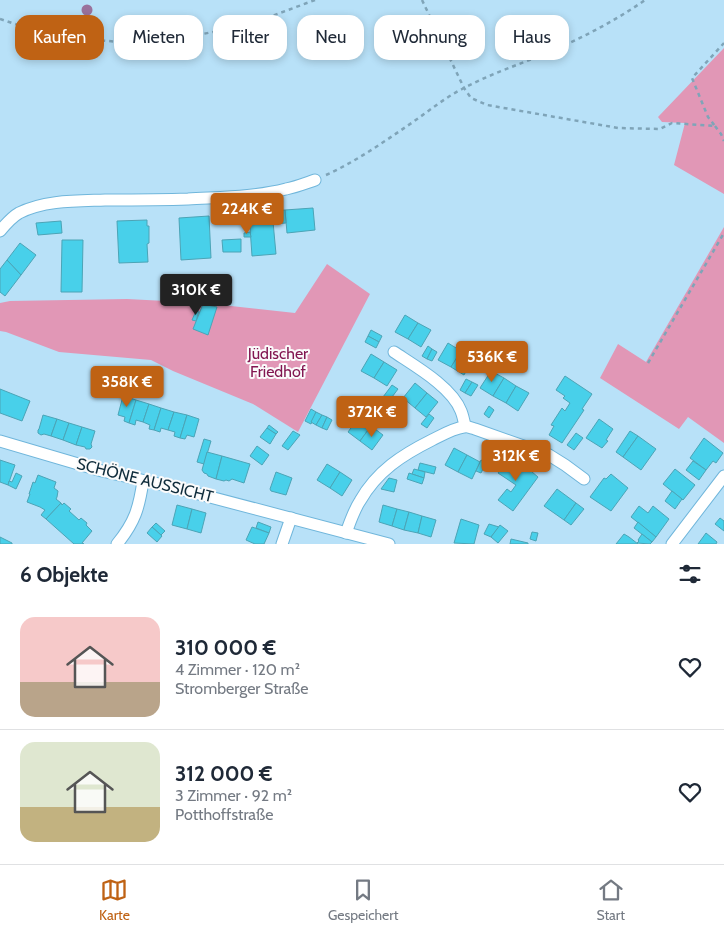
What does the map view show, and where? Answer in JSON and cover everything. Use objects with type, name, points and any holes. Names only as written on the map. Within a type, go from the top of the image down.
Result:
[{"type":"street","points":[[0,231],[18,214],[51,203],[224,197],[286,189],[316,180]]},
{"type":"street","points":[[394,352],[437,381],[454,398],[461,410],[465,426]]},
{"type":"street","points":[[346,532],[360,501],[384,470],[412,450],[465,426],[549,455],[584,479]]},
{"type":"street","name":"SCHÖNE AUSSICHT","points":[[0,440],[85,466],[389,544]]},
{"type":"street","points":[[672,544],[724,476]]},
{"type":"street","points":[[117,544],[133,521],[140,504],[143,481]]},
{"type":"street","points":[[282,544],[291,518]]},
{"type":"path","points":[[0,19],[45,34],[84,40],[132,42],[181,38],[245,26],[315,0]]},
{"type":"path","points":[[422,0],[464,88],[471,98],[487,105],[618,128],[660,129],[672,124],[715,126]]},
{"type":"path","points":[[316,180],[345,167],[464,88],[587,34],[611,22],[645,0]]},
{"type":"path","points":[[724,43],[692,78],[708,117],[724,141]]},
{"type":"path","points":[[648,363],[724,233]]},
{"type":"green space","points":[[724,48],[724,194],[674,165],[685,123],[662,122],[658,117]]},
{"type":"green space","points":[[724,227],[724,443],[688,417],[679,429],[600,378],[618,344],[646,362]]},
{"type":"green space","name":"Jüdischer Friedhof","points":[[327,264],[370,294],[298,432],[253,404],[151,360],[59,352],[0,331],[0,303],[10,301],[127,299],[204,303],[295,313]]},
{"type":"building","points":[[313,208],[315,230],[287,233],[285,210]]},
{"type":"building","points":[[285,210],[286,223],[273,224],[272,211]]},
{"type":"building","points":[[272,211],[276,254],[252,256],[249,213]]},
{"type":"building","points":[[209,216],[211,258],[181,260],[179,218]]},
{"type":"building","points":[[147,220],[147,226],[149,226],[148,262],[119,263],[117,221]]},
{"type":"building","points":[[61,221],[62,233],[38,235],[36,223]]},
{"type":"building","points":[[250,232],[251,237],[244,237],[244,233]]},
{"type":"building","points":[[241,239],[241,252],[223,252],[222,240]]},
{"type":"building","points":[[62,240],[83,240],[82,292],[61,292]]},
{"type":"building","points":[[20,243],[36,255],[21,275],[7,260]]},
{"type":"building","points":[[7,260],[21,275],[5,296],[0,292],[0,269]]},
{"type":"building","points":[[203,304],[217,307],[208,335],[193,329]]},
{"type":"building","points":[[196,311],[199,311],[196,321],[192,320]]},
{"type":"building","points":[[405,315],[418,323],[408,339],[395,332]]},
{"type":"building","points":[[418,323],[431,330],[421,347],[408,339]]},
{"type":"building","points":[[371,330],[382,336],[379,342],[368,336]]},
{"type":"building","points":[[368,336],[379,342],[376,348],[365,342]]},
{"type":"building","points":[[448,343],[461,351],[451,367],[438,360]]},
{"type":"building","points":[[428,346],[432,349],[427,359],[422,356]]},
{"type":"building","points":[[432,349],[437,352],[432,361],[427,359]]},
{"type":"building","points":[[461,351],[473,358],[464,375],[451,367]]},
{"type":"building","points":[[371,354],[384,362],[374,378],[361,371]]},
{"type":"building","points":[[384,362],[397,370],[387,386],[374,378]]},
{"type":"building","points":[[491,371],[504,378],[493,396],[480,388]]},
{"type":"building","points":[[565,376],[592,394],[582,409],[584,410],[562,443],[549,435],[554,426],[551,425],[562,408],[565,411],[570,403],[563,398],[565,396],[556,390]]},
{"type":"building","points":[[504,378],[516,386],[506,403],[493,396]]},
{"type":"building","points":[[466,379],[472,382],[465,393],[460,390]]},
{"type":"building","points":[[472,382],[478,385],[471,396],[465,393]]},
{"type":"building","points":[[415,383],[427,393],[415,408],[403,398]]},
{"type":"building","points":[[392,385],[398,389],[389,401],[383,397]]},
{"type":"building","points":[[516,386],[529,393],[518,411],[506,403]]},
{"type":"building","points":[[0,389],[30,401],[22,421],[0,413]]},
{"type":"building","points":[[427,393],[438,402],[426,417],[415,408]]},
{"type":"building","points":[[123,396],[136,400],[129,423],[124,421],[125,417],[118,415]]},
{"type":"building","points":[[136,400],[149,404],[143,422],[136,420],[135,425],[129,423]]},
{"type":"building","points":[[149,404],[161,408],[154,430],[149,429],[150,425],[143,422]]},
{"type":"building","points":[[489,406],[494,410],[489,418],[484,414]]},
{"type":"building","points":[[161,408],[174,412],[168,430],[161,428],[160,432],[154,430]]},
{"type":"building","points":[[311,409],[316,412],[311,424],[305,421]]},
{"type":"building","points":[[174,412],[187,415],[180,438],[174,436],[175,432],[168,430]]},
{"type":"building","points":[[316,412],[322,415],[316,425],[311,422]]},
{"type":"building","points":[[429,414],[434,418],[427,428],[421,424]]},
{"type":"building","points":[[43,415],[57,419],[51,436],[38,433]]},
{"type":"building","points":[[187,415],[199,419],[194,437],[187,435],[185,439],[180,438]]},
{"type":"building","points":[[322,415],[327,417],[322,428],[316,425]]},
{"type":"building","points":[[327,417],[332,420],[327,430],[322,428]]},
{"type":"building","points":[[359,417],[371,426],[360,441],[348,432]]},
{"type":"building","points":[[57,419],[69,423],[63,440],[51,436]]},
{"type":"building","points":[[599,419],[613,429],[606,440],[608,441],[602,448],[586,438]]},
{"type":"building","points":[[69,423],[82,427],[76,445],[63,440]]},
{"type":"building","points":[[269,425],[278,432],[276,434],[267,428]]},
{"type":"building","points":[[371,426],[383,435],[372,450],[360,441]]},
{"type":"building","points":[[82,427],[95,431],[90,449],[76,445]]},
{"type":"building","points":[[267,428],[276,434],[270,444],[260,437]]},
{"type":"building","points":[[293,431],[300,435],[288,450],[282,446]]},
{"type":"building","points":[[630,431],[638,436],[623,457],[616,452]]},
{"type":"building","points":[[576,433],[583,438],[574,450],[567,445]]},
{"type":"building","points":[[638,436],[656,449],[641,470],[623,457]]},
{"type":"building","points":[[704,438],[723,453],[716,463],[713,461],[706,470],[690,458]]},
{"type":"building","points":[[204,439],[211,441],[204,464],[197,462]]},
{"type":"building","points":[[257,446],[269,455],[262,465],[250,456]]},
{"type":"building","points":[[454,448],[467,455],[458,472],[445,465]]},
{"type":"building","points":[[207,452],[222,456],[216,479],[208,476],[202,470]]},
{"type":"building","points":[[467,455],[480,462],[472,479],[458,472]]},
{"type":"building","points":[[222,456],[250,464],[244,483],[232,479],[224,481],[216,479]]},
{"type":"building","points":[[510,456],[538,477],[513,511],[498,500],[507,489],[511,492],[516,485],[498,473]]},
{"type":"building","points":[[0,460],[15,465],[8,485],[0,482]]},
{"type":"building","points":[[481,460],[486,463],[481,473],[476,471]]},
{"type":"building","points":[[693,461],[706,470],[699,480],[686,470]]},
{"type":"building","points":[[420,463],[436,467],[434,474],[418,470]]},
{"type":"building","points":[[327,464],[340,472],[330,488],[317,480]]},
{"type":"building","points":[[414,469],[425,472],[424,478],[412,474]]},
{"type":"building","points":[[675,469],[695,485],[683,500],[663,484]]},
{"type":"building","points":[[276,472],[292,478],[286,495],[271,491],[270,489]]},
{"type":"building","points":[[340,472],[352,480],[342,496],[330,488]]},
{"type":"building","points":[[16,473],[22,476],[16,489],[8,485],[9,481],[12,482]]},
{"type":"building","points":[[409,473],[424,478],[422,484],[407,479]]},
{"type":"building","points":[[611,474],[628,488],[611,511],[590,497],[604,478],[606,479]]},
{"type":"building","points":[[38,475],[56,482],[54,488],[58,491],[56,499],[61,503],[46,519],[41,515],[45,510],[27,502],[33,482],[35,483]]},
{"type":"building","points":[[389,478],[397,480],[394,492],[381,489]]},
{"type":"building","points":[[557,489],[576,503],[564,520],[544,506]]},
{"type":"building","points":[[672,491],[682,499],[675,509],[665,501]]},
{"type":"building","points":[[61,503],[62,505],[64,503],[71,509],[69,511],[79,520],[81,518],[87,523],[86,525],[92,531],[82,543],[84,544],[74,544],[46,519]]},
{"type":"building","points":[[576,503],[584,509],[571,525],[564,520]]},
{"type":"building","points":[[177,505],[192,509],[187,529],[172,525]]},
{"type":"building","points":[[383,505],[397,509],[392,526],[379,522]]},
{"type":"building","points":[[639,506],[648,513],[653,506],[669,519],[656,537],[631,517]]},
{"type":"building","points":[[192,509],[206,513],[201,533],[187,529]]},
{"type":"building","points":[[397,509],[409,512],[404,530],[392,526]]},
{"type":"building","points":[[409,512],[422,516],[418,533],[404,530]]},
{"type":"building","points":[[422,516],[436,520],[431,537],[418,533]]},
{"type":"building","points":[[720,518],[724,521],[724,531],[715,524]]},
{"type":"building","points":[[461,519],[479,525],[474,544],[454,543]]},
{"type":"building","points":[[258,522],[271,527],[269,533],[256,528]]},
{"type":"building","points":[[638,522],[656,537],[652,542],[634,528]]},
{"type":"building","points":[[156,523],[165,531],[161,535],[152,527]]},
{"type":"building","points":[[489,524],[499,527],[491,537],[484,534]]},
{"type":"building","points":[[500,525],[508,531],[498,543],[491,537]]},
{"type":"building","points":[[152,527],[162,536],[157,542],[147,533]]},
{"type":"building","points":[[252,527],[269,533],[264,544],[255,544],[246,540]]},
{"type":"building","points":[[532,532],[538,533],[536,541],[530,539]]},
{"type":"building","points":[[706,533],[717,542],[716,544],[698,544]]},
{"type":"building","points":[[624,534],[629,537],[638,544],[616,544]]},
{"type":"building","points":[[642,534],[652,542],[650,544],[637,543]]},
{"type":"building","points":[[0,537],[12,543],[12,544],[0,544]]},
{"type":"building","points":[[511,539],[528,543],[528,544],[510,544]]}]
